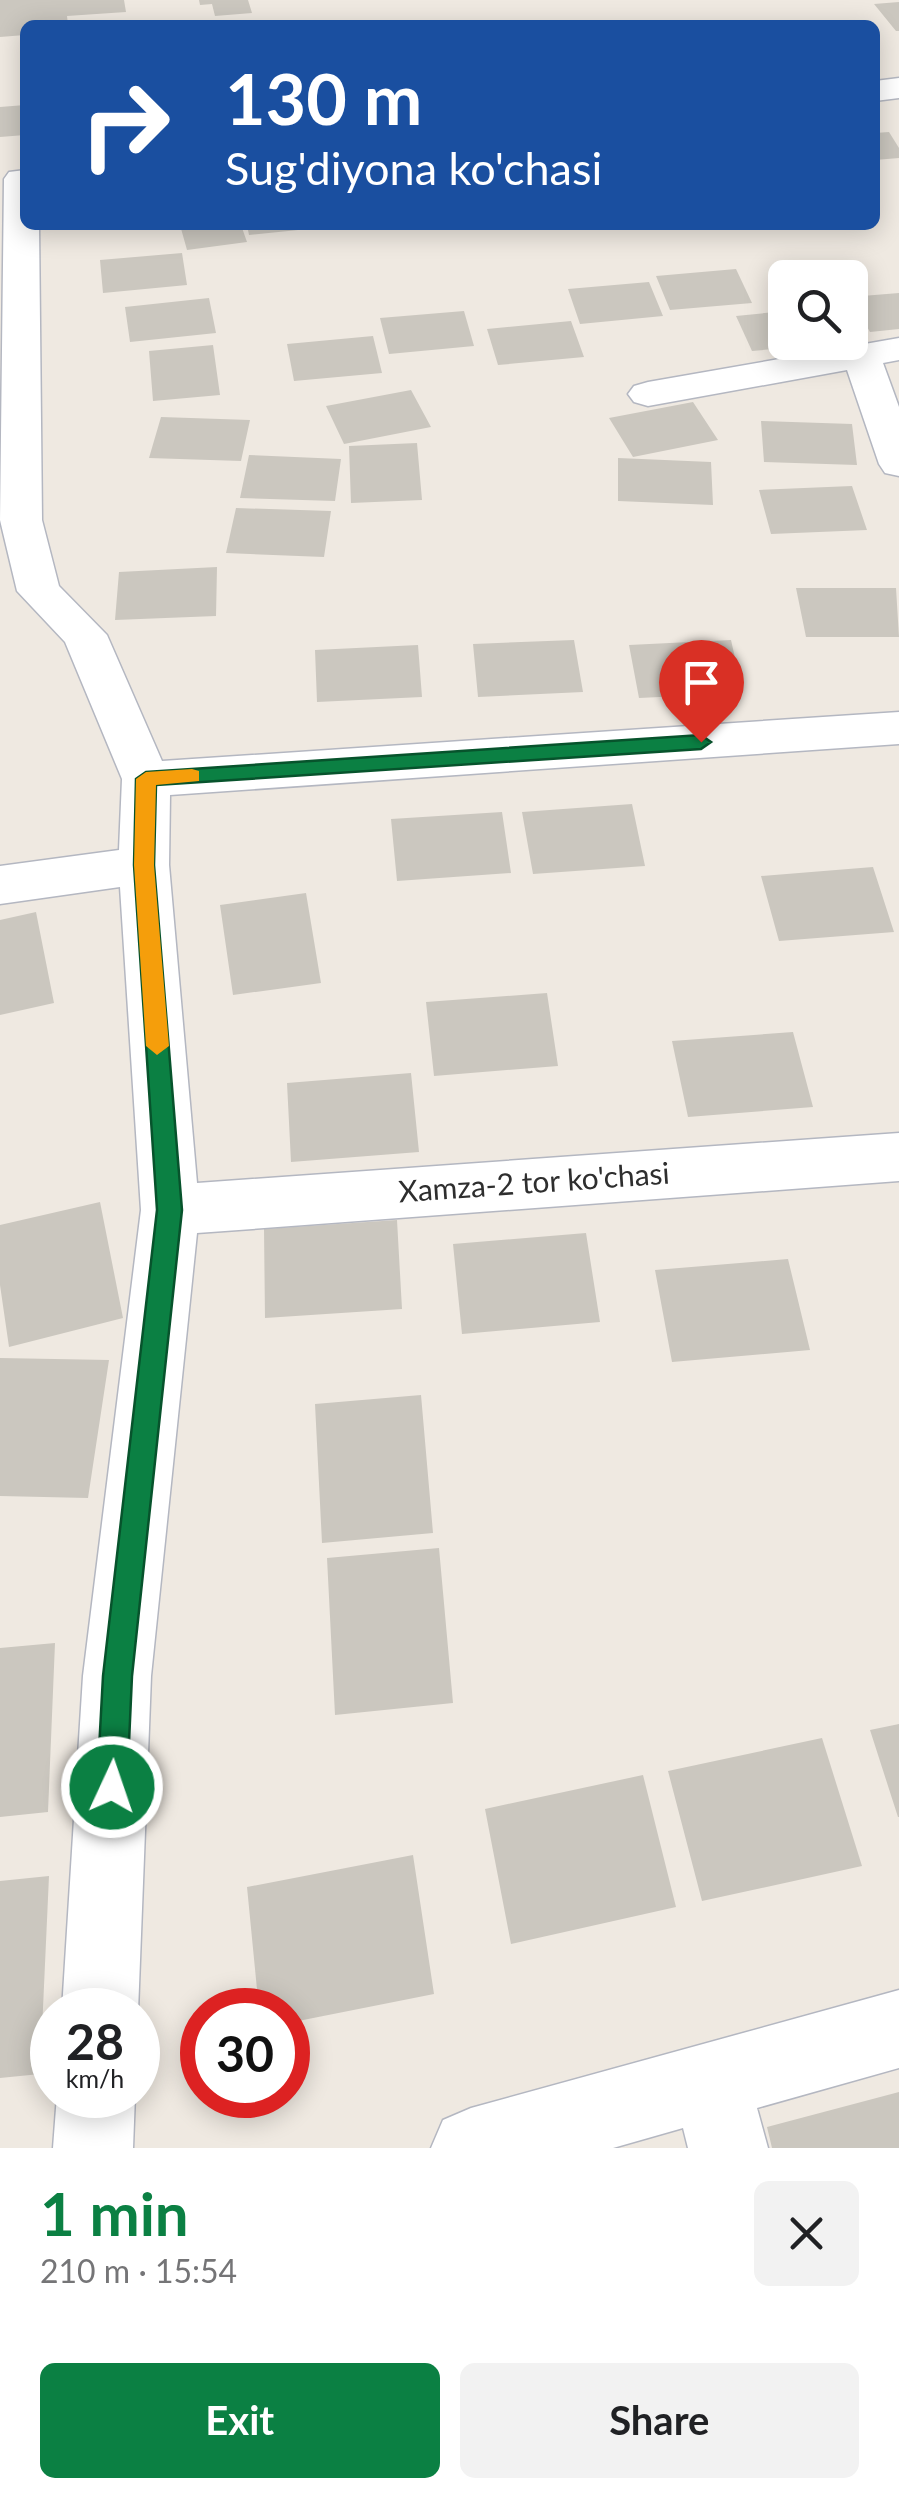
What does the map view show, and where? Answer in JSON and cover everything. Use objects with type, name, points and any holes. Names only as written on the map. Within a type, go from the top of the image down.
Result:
[{"type":"street","points":[[15,180],[21,520],[38,592],[84,635],[146,779],[144,865],[170,1210],[117,1676],[101,1988]]},
{"type":"street","points":[[648,394],[880,352],[899,464]]},
{"type":"street","points":[[146,779],[899,728]]},
{"type":"street","points":[[0,884],[144,865]]},
{"type":"street","name":"Xamza-2 tor ko'chasi","points":[[170,1210],[899,1157]]},
{"type":"street","points":[[471,2148],[719,2115],[899,2030]]},
{"type":"street","points":[[94,2148],[95,2118]]},
{"type":"building","points":[[0,0],[124,0],[126,12],[67,16],[67,20],[20,20],[20,35],[0,37]]},
{"type":"building","points":[[199,0],[248,0],[252,13],[215,16],[212,4],[200,5]]},
{"type":"building","points":[[899,2],[899,31],[896,31],[874,4]]},
{"type":"building","points":[[20,105],[20,135],[0,137],[0,107]]},
{"type":"building","points":[[889,132],[899,148],[899,158],[880,160],[880,133]]},
{"type":"building","points":[[181,230],[243,230],[247,242],[187,250]]},
{"type":"building","points":[[248,230],[298,230],[249,235]]},
{"type":"building","points":[[182,253],[187,285],[103,293],[100,260]]},
{"type":"building","points":[[736,269],[752,303],[670,310],[656,276]]},
{"type":"building","points":[[649,282],[663,316],[580,324],[568,289]]},
{"type":"building","points":[[899,293],[899,329],[870,332],[868,296]]},
{"type":"building","points":[[209,298],[216,333],[130,342],[125,307]]},
{"type":"building","points":[[464,311],[474,346],[389,354],[380,318]]},
{"type":"building","points":[[768,313],[768,350],[752,351],[736,316]]},
{"type":"building","points":[[571,321],[584,357],[498,365],[487,329]]},
{"type":"building","points":[[373,336],[382,373],[294,381],[287,344]]},
{"type":"building","points":[[213,345],[220,395],[153,401],[149,351]]},
{"type":"building","points":[[411,390],[431,427],[344,444],[326,406]]},
{"type":"building","points":[[693,402],[718,440],[633,457],[609,418]]},
{"type":"building","points":[[161,417],[250,420],[241,461],[149,458]]},
{"type":"building","points":[[761,421],[852,424],[857,465],[764,462]]},
{"type":"building","points":[[417,443],[422,500],[351,503],[349,446]]},
{"type":"building","points":[[249,455],[341,459],[335,501],[240,498]]},
{"type":"building","points":[[618,458],[711,462],[713,505],[618,501]]},
{"type":"building","points":[[852,486],[867,530],[771,534],[759,490]]},
{"type":"building","points":[[236,508],[331,511],[324,557],[226,553]]},
{"type":"building","points":[[217,567],[216,616],[115,620],[119,572]]},
{"type":"building","points":[[796,588],[896,588],[899,637],[806,637]]},
{"type":"building","points":[[574,640],[583,692],[478,697],[473,644]]},
{"type":"building","points":[[731,640],[743,693],[639,698],[629,645]]},
{"type":"building","points":[[418,645],[422,697],[317,702],[315,650]]},
{"type":"building","points":[[632,804],[645,866],[533,874],[522,812]]},
{"type":"building","points":[[502,812],[511,873],[397,881],[391,819]]},
{"type":"building","points":[[873,867],[894,932],[779,941],[761,876]]},
{"type":"building","points":[[306,893],[321,983],[233,995],[220,905]]},
{"type":"building","points":[[36,912],[54,1003],[0,1015],[0,920]]},
{"type":"building","points":[[547,993],[558,1066],[434,1076],[426,1002]]},
{"type":"building","points":[[793,1032],[813,1107],[688,1117],[672,1041]]},
{"type":"building","points":[[411,1073],[419,1152],[291,1162],[287,1083]]},
{"type":"building","points":[[100,1202],[123,1318],[9,1347],[0,1285],[0,1225]]},
{"type":"building","points":[[397,1220],[402,1309],[265,1318],[264,1229]]},
{"type":"building","points":[[586,1233],[600,1322],[462,1334],[453,1244]]},
{"type":"building","points":[[788,1259],[810,1350],[672,1362],[655,1270]]},
{"type":"building","points":[[0,1358],[109,1360],[88,1498],[0,1496]]},
{"type":"building","points":[[421,1395],[433,1533],[322,1543],[315,1404]]},
{"type":"building","points":[[439,1548],[453,1703],[335,1715],[327,1558]]},
{"type":"building","points":[[55,1643],[48,1812],[0,1817],[0,1648]]},
{"type":"building","points":[[899,1724],[899,1817],[898,1817],[870,1730]]},
{"type":"building","points":[[822,1738],[862,1866],[702,1901],[668,1771]]},
{"type":"building","points":[[643,1775],[676,1907],[511,1944],[485,1809]]},
{"type":"building","points":[[413,1855],[434,1994],[310,2019],[310,1988],[257,1988],[247,1887]]},
{"type":"building","points":[[49,1876],[44,1988],[30,1988],[30,2075],[0,2078],[0,1881]]},
{"type":"building","points":[[899,2092],[899,2148],[772,2148],[767,2127]]},
{"type":"slow traffic","points":[[157,1046],[144,865],[146,779],[192,776]]},
{"type":"route","points":[[112,1787],[117,1676],[170,1210],[144,865],[146,779],[701,742]]}]
